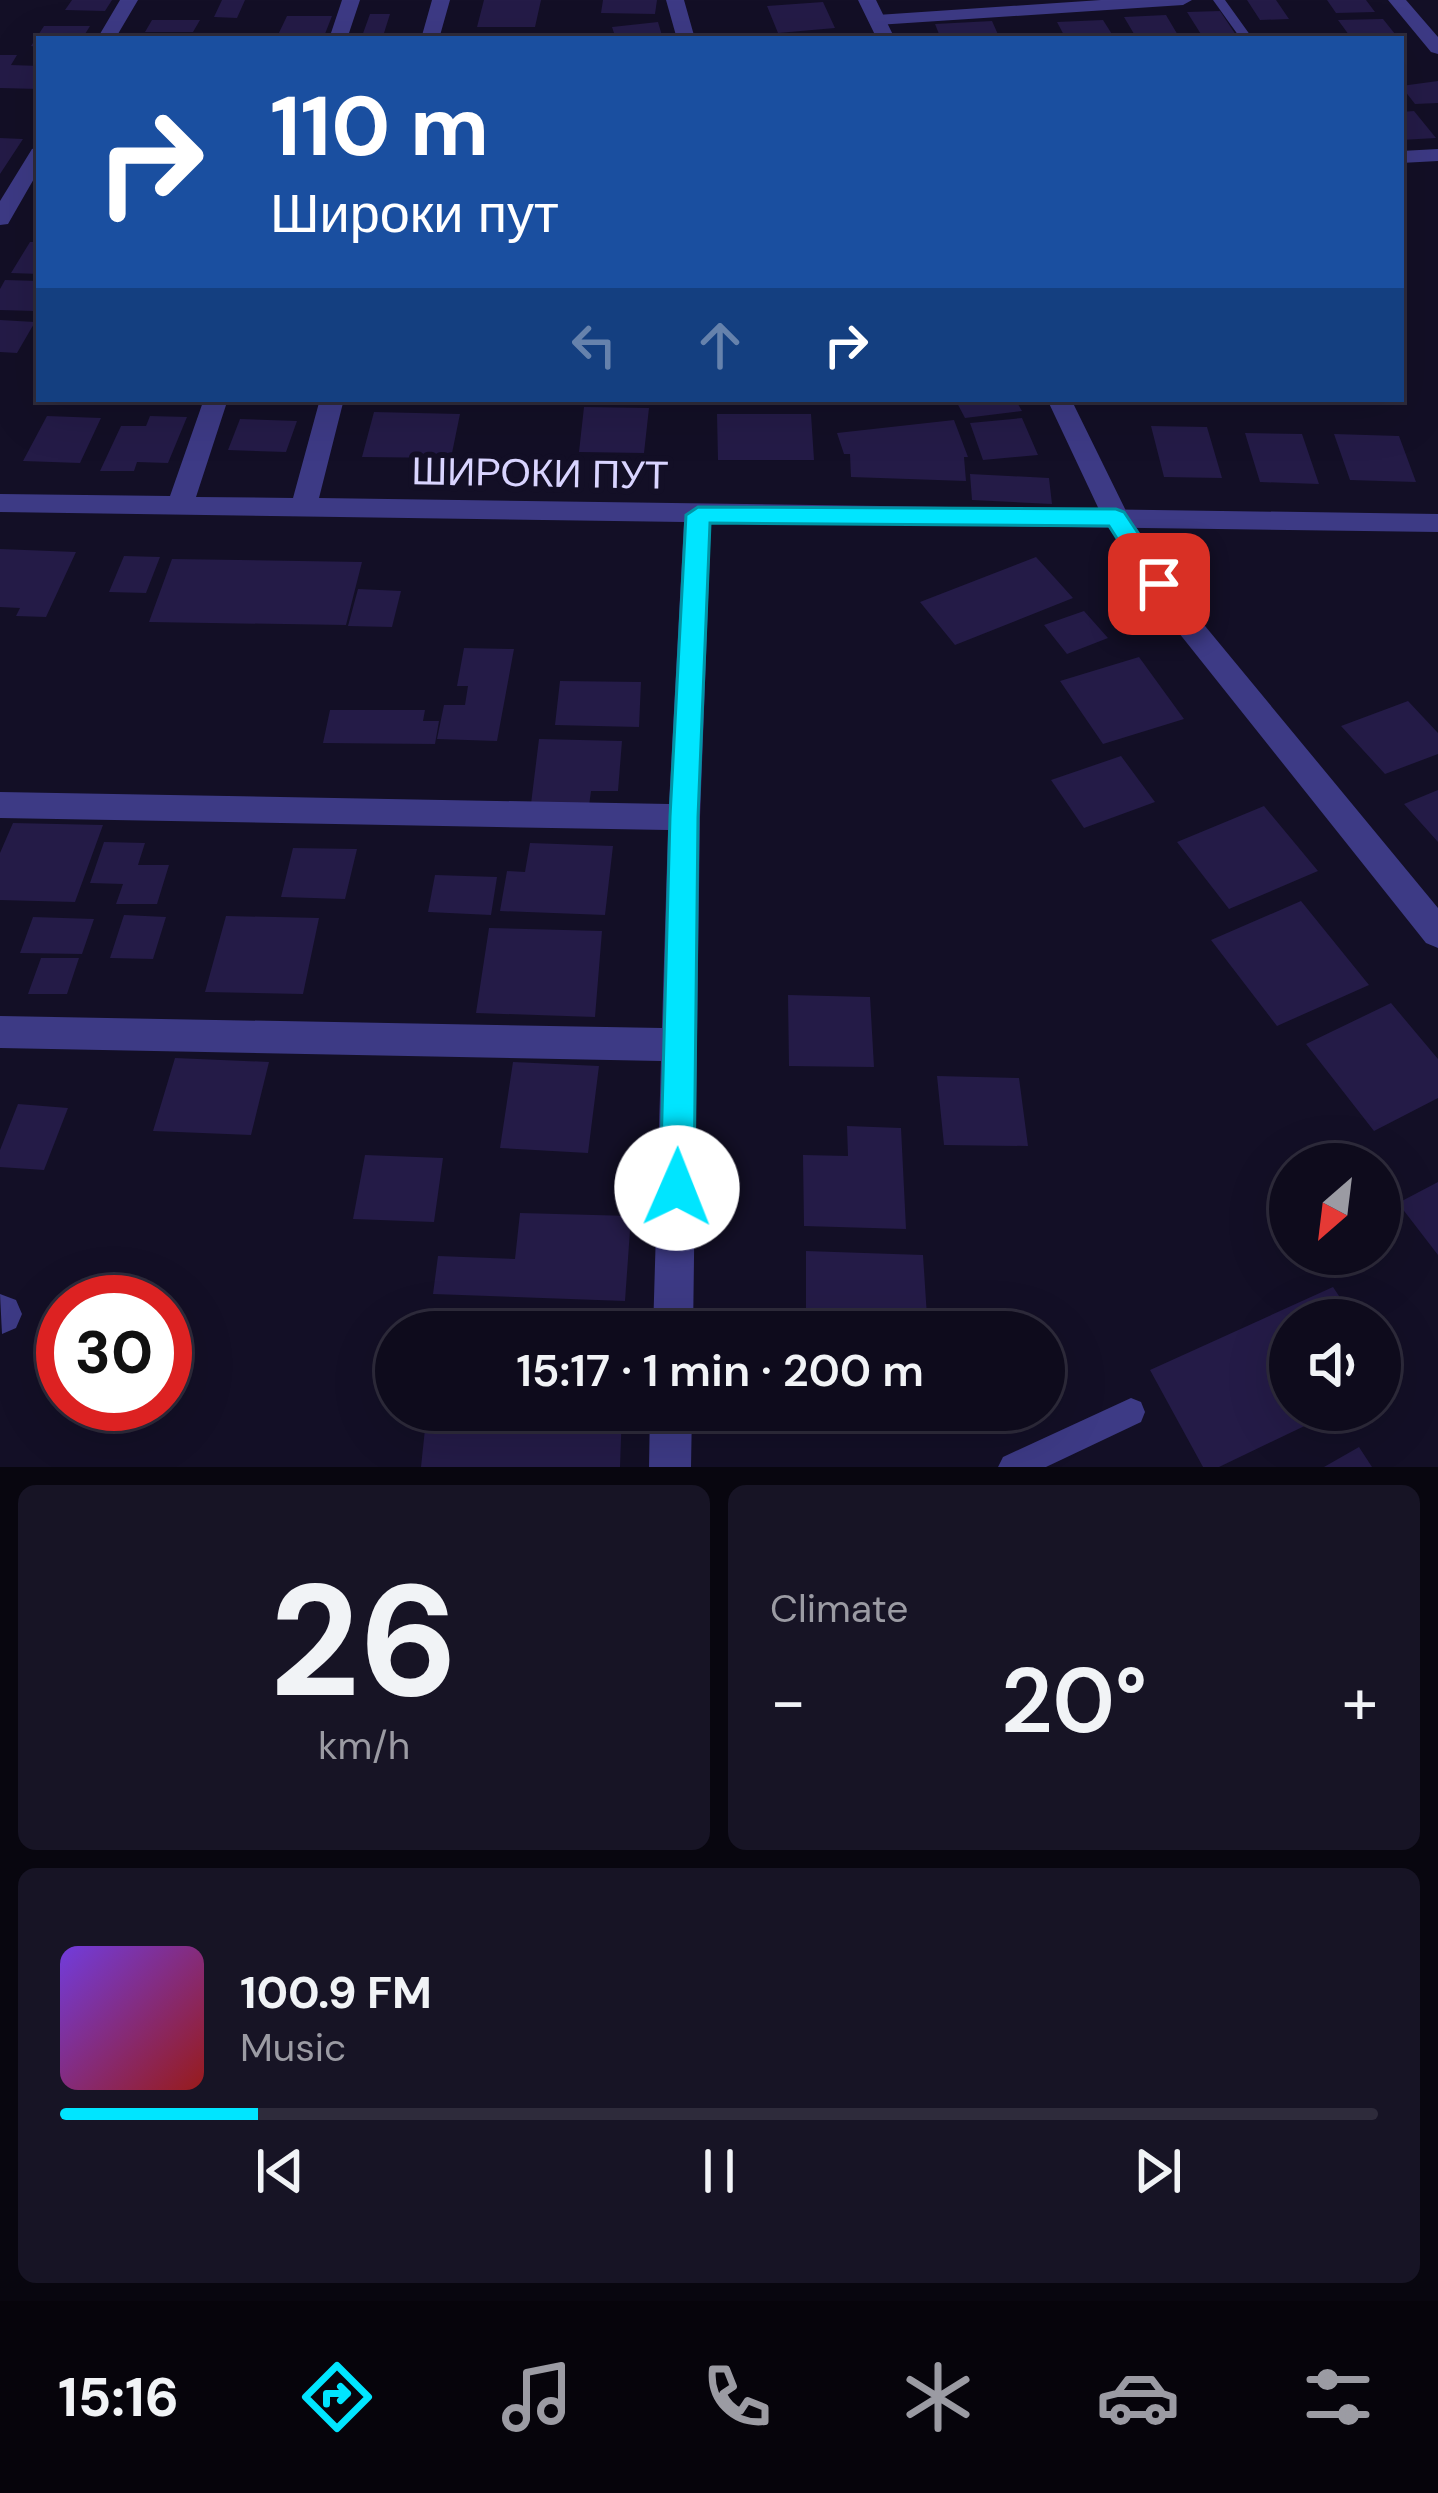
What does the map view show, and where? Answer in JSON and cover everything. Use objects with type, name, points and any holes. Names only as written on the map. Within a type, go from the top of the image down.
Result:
[{"type":"street","points":[[108,36],[129,0]]},
{"type":"street","points":[[339,36],[351,0]]},
{"type":"street","points":[[431,36],[441,0]]},
{"type":"street","points":[[675,0],[685,36]]},
{"type":"street","points":[[867,0],[885,36]]},
{"type":"street","points":[[877,20],[1183,0]]},
{"type":"street","points":[[1397,0],[1438,48]]},
{"type":"street","points":[[1404,157],[1438,154]]},
{"type":"street","points":[[0,219],[36,158]]},
{"type":"street","points":[[180,505],[215,402]]},
{"type":"street","points":[[304,507],[331,402]]},
{"type":"street","points":[[1060,402],[1116,518],[1181,616],[1438,933]]},
{"type":"street","name":"ШИРОКИ ПУТ","points":[[0,503],[1438,523]]},
{"type":"street","points":[[674,1311],[684,817],[698,515]]},
{"type":"street","points":[[0,805],[684,817]]},
{"type":"street","points":[[0,1032],[680,1045]]},
{"type":"street","points":[[670,1467],[671,1431]]},
{"type":"lane","points":[[1220,0],[1245,36]]},
{"type":"lane","points":[[1013,1467],[1131,1412]]},
{"type":"building","points":[[72,0],[112,0],[105,11],[65,10]]},
{"type":"building","points":[[222,0],[245,0],[237,18],[214,17]]},
{"type":"building","points":[[484,0],[541,0],[535,27],[477,27]]},
{"type":"building","points":[[603,0],[657,0],[655,14],[601,13]]},
{"type":"building","points":[[1247,0],[1276,0],[1289,19],[1260,20]]},
{"type":"building","points":[[1327,0],[1366,0],[1375,12],[1336,13]]},
{"type":"building","points":[[823,2],[835,28],[778,33],[767,6]]},
{"type":"building","points":[[1220,11],[1237,36],[1202,36],[1187,12]]},
{"type":"building","points":[[370,14],[390,14],[384,33],[414,33],[413,36],[362,36]]},
{"type":"building","points":[[1166,15],[1178,36],[1135,36],[1124,17]]},
{"type":"building","points":[[287,16],[332,16],[324,36],[277,36]]},
{"type":"building","points":[[1383,19],[1397,36],[1350,36],[1338,20]]},
{"type":"building","points":[[152,20],[200,20],[193,32],[145,32]]},
{"type":"building","points":[[1103,20],[1113,36],[1064,36],[1057,22]]},
{"type":"building","points":[[992,21],[999,36],[940,36],[935,24]]},
{"type":"building","points":[[658,22],[662,36],[615,36],[612,27]]},
{"type":"building","points":[[44,26],[90,26],[84,36],[38,36]]},
{"type":"building","points":[[0,55],[17,55],[11,65],[36,66],[36,89],[0,88]]},
{"type":"building","points":[[1438,81],[1438,103],[1415,104],[1404,86]]},
{"type":"building","points":[[1414,111],[1436,138],[1404,140],[1404,112]]},
{"type":"building","points":[[0,138],[23,139],[0,174]]},
{"type":"building","points":[[30,242],[36,242],[36,274],[11,273]]},
{"type":"building","points":[[5,280],[36,281],[35,311],[0,310]]},
{"type":"building","points":[[0,320],[35,322],[17,353],[0,352]]},
{"type":"building","points":[[957,402],[1017,402],[1022,411],[965,418]]},
{"type":"building","points":[[584,407],[649,408],[644,453],[579,452]]},
{"type":"building","points":[[374,412],[460,414],[451,458],[362,457]]},
{"type":"building","points":[[717,414],[811,414],[814,460],[718,460]]},
{"type":"building","points":[[47,416],[101,418],[80,463],[23,461]]},
{"type":"building","points":[[150,416],[187,417],[168,463],[137,462],[134,471],[100,471],[121,426],[146,426]]},
{"type":"building","points":[[1022,418],[1038,455],[983,460],[970,423]]},
{"type":"building","points":[[240,419],[297,421],[286,452],[228,450]]},
{"type":"building","points":[[954,420],[968,457],[964,457],[966,481],[851,477],[850,454],[844,454],[837,433]]},
{"type":"building","points":[[1151,426],[1207,427],[1222,478],[1164,477]]},
{"type":"building","points":[[1245,433],[1302,434],[1319,484],[1260,482]]},
{"type":"building","points":[[1334,434],[1399,436],[1416,482],[1350,480]]},
{"type":"building","points":[[970,474],[1049,478],[1052,504],[972,500]]},
{"type":"building","points":[[0,549],[76,552],[46,617],[16,616],[20,608],[0,607]]},
{"type":"building","points":[[124,556],[160,557],[146,593],[109,592]]},
{"type":"building","points":[[1036,557],[1073,598],[955,645],[920,602]]},
{"type":"building","points":[[172,559],[362,562],[346,625],[149,622]]},
{"type":"building","points":[[358,589],[401,591],[392,627],[348,626]]},
{"type":"building","points":[[1084,611],[1108,638],[1067,654],[1044,625]]},
{"type":"building","points":[[464,648],[514,649],[497,741],[437,739],[444,705],[465,705],[468,686],[457,686]]},
{"type":"building","points":[[1139,657],[1184,719],[1103,744],[1060,681]]},
{"type":"building","points":[[560,681],[641,682],[639,727],[555,725]]},
{"type":"building","points":[[1408,701],[1438,733],[1438,754],[1385,774],[1341,726]]},
{"type":"building","points":[[330,710],[425,710],[423,721],[439,721],[435,744],[323,743]]},
{"type":"building","points":[[539,739],[622,741],[618,791],[591,791],[589,806],[531,804]]},
{"type":"building","points":[[1121,756],[1155,802],[1084,828],[1051,780]]},
{"type":"building","points":[[1438,790],[1438,842],[1404,804]]},
{"type":"building","points":[[1264,806],[1318,871],[1229,909],[1177,842]]},
{"type":"building","points":[[13,823],[103,825],[75,902],[0,900],[0,853]]},
{"type":"building","points":[[104,842],[145,843],[138,865],[169,865],[157,904],[116,904],[123,884],[90,883]]},
{"type":"building","points":[[530,843],[613,846],[605,915],[500,911],[507,871],[525,872]]},
{"type":"building","points":[[293,848],[357,849],[345,899],[281,897]]},
{"type":"building","points":[[435,875],[497,877],[491,915],[428,912]]},
{"type":"building","points":[[1301,901],[1369,985],[1277,1026],[1211,940]]},
{"type":"building","points":[[124,915],[166,917],[153,959],[110,958]]},
{"type":"building","points":[[226,916],[319,918],[303,994],[205,992]]},
{"type":"building","points":[[33,917],[94,919],[82,954],[20,953]]},
{"type":"building","points":[[489,928],[602,931],[595,1017],[476,1013]]},
{"type":"building","points":[[41,958],[79,958],[67,994],[28,994]]},
{"type":"building","points":[[788,995],[870,997],[874,1067],[789,1066]]},
{"type":"building","points":[[1391,1003],[1438,1059],[1438,1098],[1374,1131],[1306,1044]]},
{"type":"building","points":[[175,1058],[269,1062],[251,1135],[153,1131]]},
{"type":"building","points":[[513,1062],[599,1066],[588,1153],[500,1148]]},
{"type":"building","points":[[937,1076],[1019,1078],[1028,1146],[944,1145]]},
{"type":"building","points":[[18,1104],[68,1108],[44,1170],[0,1167],[0,1150]]},
{"type":"building","points":[[847,1126],[901,1128],[906,1229],[804,1226],[803,1155],[848,1156]]},
{"type":"building","points":[[365,1155],[443,1158],[434,1222],[353,1219]]},
{"type":"building","points":[[1438,1182],[1438,1255],[1401,1207],[1401,1201]]},
{"type":"building","points":[[520,1213],[631,1216],[625,1301],[433,1294],[438,1256],[515,1259]]},
{"type":"building","points":[[806,1251],[923,1255],[927,1311],[806,1311]]},
{"type":"building","points":[[1333,1287],[1341,1299],[1307,1299]]},
{"type":"building","points":[[1269,1316],[1269,1431],[1294,1431],[1219,1467],[1203,1467],[1150,1370]]},
{"type":"building","points":[[425,1431],[621,1431],[620,1467],[421,1467]]},
{"type":"building","points":[[1359,1447],[1372,1467],[1324,1467]]},
{"type":"route","points":[[677,1188],[684,817],[698,515],[1116,518],[1159,584]]}]
